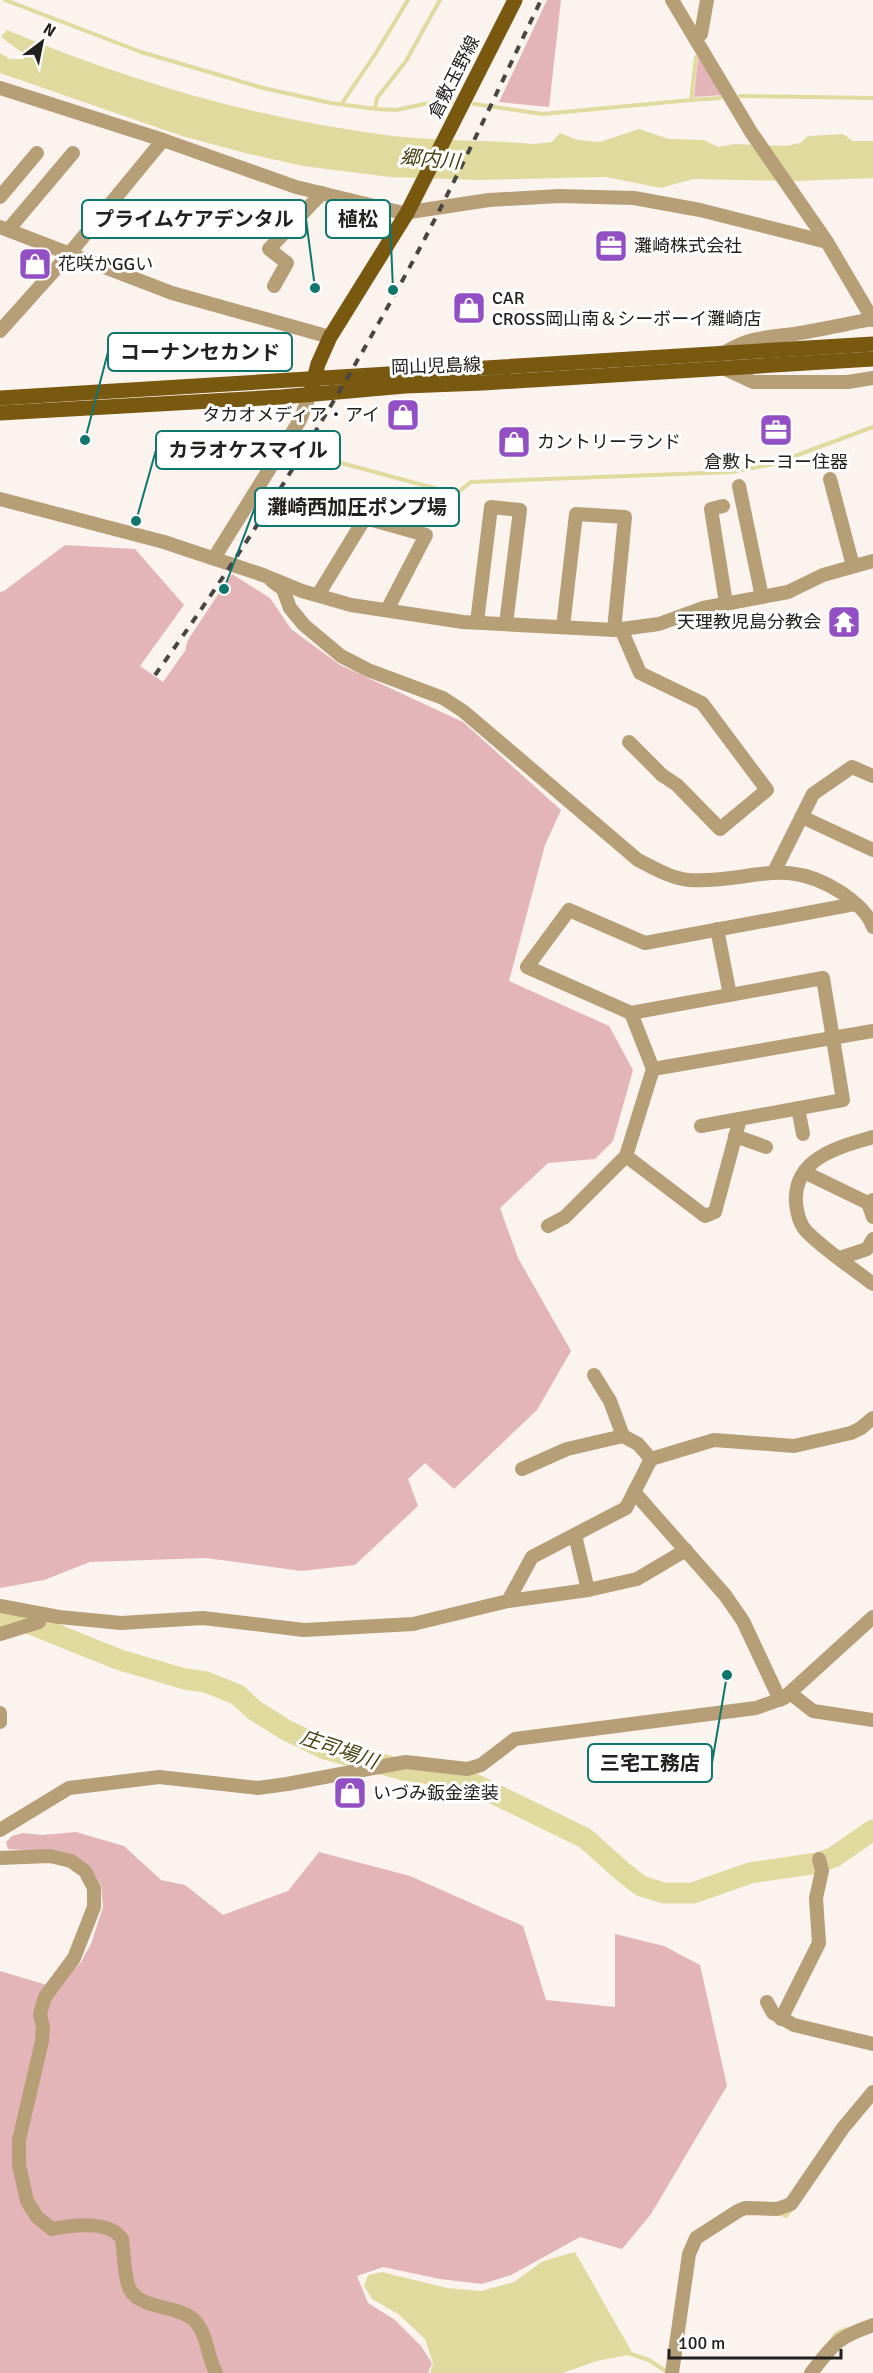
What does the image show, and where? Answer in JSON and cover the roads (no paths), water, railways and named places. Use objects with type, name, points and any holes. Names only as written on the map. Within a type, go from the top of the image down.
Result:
[{"type":"main road","name":"倉敷玉野線","points":[[310,394],[318,363],[330,337],[409,209],[515,0]]},
{"type":"main road","name":"岡山児島線","points":[[162,396],[314,378],[643,366],[851,353],[873,344]]},
{"type":"main road","name":"岡山児島線","points":[[851,353],[873,359]]},
{"type":"main road","name":"岡山児島線","points":[[0,413],[83,401],[162,396],[310,394],[405,386],[483,383],[643,366]]},
{"type":"main road","name":"岡山児島線","points":[[0,398],[83,401]]},
{"type":"street","points":[[672,0],[751,132],[827,242],[873,319],[756,338],[740,343],[723,361],[753,382],[848,382],[873,378]]},
{"type":"street","points":[[695,38],[701,34],[707,0]]},
{"type":"street","points":[[0,88],[164,140],[296,187],[322,193],[409,209],[489,200],[559,196],[634,198],[700,210],[827,242]]},
{"type":"street","points":[[0,331],[70,253],[164,140]]},
{"type":"street","points":[[0,197],[37,153]]},
{"type":"street","points":[[73,153],[4,228],[172,293],[330,337]]},
{"type":"street","points":[[274,286],[287,263],[269,249],[322,193]]},
{"type":"street","points":[[214,558],[300,420],[310,394]]},
{"type":"street","points":[[830,479],[853,566]]},
{"type":"street","points":[[738,486],[762,597]]},
{"type":"street","points":[[0,499],[164,542],[351,605],[477,622],[617,629],[659,624],[703,608],[788,592],[823,575],[873,561]]},
{"type":"street","points":[[723,506],[711,509],[726,603]]},
{"type":"street","points":[[477,622],[491,507],[520,510],[506,624]]},
{"type":"street","points":[[563,627],[576,514],[625,517],[617,629],[640,673],[702,703],[767,790],[720,829],[677,785],[662,775],[629,742]]},
{"type":"street","points":[[318,595],[365,518],[426,535],[387,610]]},
{"type":"street","points":[[263,575],[283,589],[290,608],[304,625],[341,656],[368,670],[443,698],[463,711],[638,860],[668,875],[687,880],[707,880],[774,872],[802,874],[828,884],[855,904],[870,920],[873,927]]},
{"type":"street","points":[[774,872],[813,794],[852,767],[873,776]]},
{"type":"street","points":[[802,817],[873,850]]},
{"type":"street","points":[[701,1126],[843,1100],[823,978],[631,1013],[527,967],[569,910],[645,943],[855,904]]},
{"type":"street","points":[[717,929],[730,995]]},
{"type":"street","points":[[548,1226],[565,1217],[626,1156],[653,1069],[631,1013]]},
{"type":"street","points":[[653,1069],[873,1031]]},
{"type":"street","points":[[798,1108],[803,1134]]},
{"type":"street","points":[[626,1156],[705,1216],[715,1212],[740,1119]]},
{"type":"street","points":[[735,1136],[766,1147]]},
{"type":"street","points":[[873,1137],[821,1154],[799,1178],[795,1195],[797,1215],[805,1231],[873,1284]]},
{"type":"street","points":[[804,1172],[870,1201],[873,1217]]},
{"type":"street","points":[[840,1258],[867,1249],[873,1239]]},
{"type":"street","points":[[594,1375],[610,1401],[623,1436]]},
{"type":"street","points":[[508,1601],[532,1557],[626,1508],[651,1459],[714,1440],[794,1446],[851,1433],[873,1418]]},
{"type":"street","points":[[522,1469],[567,1449],[623,1436],[638,1444],[651,1459]]},
{"type":"street","points":[[634,1492],[725,1595],[743,1621],[785,1696],[813,1711],[873,1720]]},
{"type":"street","points":[[575,1535],[588,1590]]},
{"type":"street","points":[[0,1606],[42,1614],[121,1623],[203,1618],[304,1630],[413,1624],[508,1601],[588,1590],[637,1579],[686,1550]]},
{"type":"street","points":[[0,1634],[39,1622],[42,1614]]},
{"type":"street","points":[[0,1830],[69,1788],[159,1777],[258,1788],[406,1762],[467,1769],[481,1764],[515,1739],[756,1708],[785,1696],[873,1617]]},
{"type":"street","points":[[0,1713],[0,1722]]},
{"type":"street","points":[[0,1858],[50,1856],[71,1862],[85,1870],[94,1888],[94,1907],[74,1958],[45,1997],[40,2014],[42,2041],[19,2140],[19,2165],[27,2201],[37,2217],[52,2229],[102,2225],[118,2232],[122,2239],[131,2293],[147,2304],[180,2310],[195,2322],[204,2336],[216,2373]]},
{"type":"street","points":[[781,2019],[819,1943],[816,1898],[822,1871],[819,1859]]},
{"type":"street","points":[[767,2002],[773,2013],[794,2025],[873,2044]]},
{"type":"street","points":[[672,2373],[689,2254],[696,2238],[745,2208],[777,2209],[791,2204],[843,2128],[873,2092]]},
{"type":"street","points":[[811,2373],[837,2340],[846,2334],[873,2325]]},
{"type":"water","name":"郷内川","points":[[7,30],[53,49],[148,82],[244,109],[343,129],[410,138],[534,144],[552,142],[560,133],[578,140],[600,142],[639,129],[669,139],[704,140],[718,147],[735,144],[786,146],[800,143],[808,136],[843,134],[853,141],[873,141],[873,178],[795,181],[693,179],[661,188],[606,177],[476,180],[390,177],[303,166],[182,136],[0,73],[0,53],[10,59],[24,59],[24,54],[1,37]]},
{"type":"water","points":[[575,2252],[633,2354],[597,2361],[563,2373],[430,2373],[433,2363],[425,2339],[398,2314],[372,2299],[364,2286],[368,2275],[382,2272],[447,2288],[481,2291],[514,2282],[543,2261]]},
{"type":"waterway","points":[[5,0],[141,52],[263,88],[331,103],[376,109],[396,110],[443,100],[452,102]]},
{"type":"waterway","points":[[342,103],[408,0]]},
{"type":"waterway","points":[[375,109],[377,98],[406,61],[440,0]]},
{"type":"waterway","points":[[474,104],[543,114],[691,100],[696,57]]},
{"type":"waterway","points":[[740,96],[873,98]]},
{"type":"waterway","points":[[691,100],[720,98]]},
{"type":"waterway","points":[[308,454],[456,494],[471,482],[732,472],[773,464],[873,427]]},
{"type":"waterway","points":[[238,437],[274,446]]},
{"type":"waterway","name":"庄司場川","points":[[0,1618],[23,1621],[120,1660],[185,1679],[206,1682],[238,1695],[254,1710],[286,1730],[325,1749],[404,1770],[466,1780],[585,1838],[641,1886],[664,1893],[693,1893],[750,1873],[818,1863],[834,1857],[873,1830]]},
{"type":"waterway","points":[[778,2213],[786,2216],[791,2210]]},
{"type":"waterway","points":[[833,2338],[837,2333],[846,2329]]},
{"type":"waterway","points":[[628,2353],[649,2360],[664,2370]]},
{"type":"railway","points":[[155,675],[251,535],[311,439],[368,341],[416,256],[541,0]]},
{"type":"place","name":"灘崎株式会社","points":[[611,246]]},
{"type":"place","name":"花咲かGGい","points":[[35,264]]},
{"type":"place","name":"プライムケアデンタル","points":[[315,288]]},
{"type":"place","name":"植松","points":[[393,290]]},
{"type":"place","name":"CAR CROSS岡山南＆シーボーイ灘崎店","points":[[469,308]]},
{"type":"place","name":"タカオメディア・アイ","points":[[403,415]]},
{"type":"place","name":"倉敷トーヨー住器","points":[[776,430]]},
{"type":"place","name":"コーナンセカンド","points":[[85,440]]},
{"type":"place","name":"カントリーランド","points":[[514,442]]},
{"type":"place","name":"カラオケスマイル","points":[[136,521]]},
{"type":"place","name":"灘崎西加圧ポンプ場","points":[[224,589]]},
{"type":"place","name":"天理教児島分教会","points":[[844,622]]},
{"type":"place","name":"三宅工務店","points":[[727,1675]]},
{"type":"place","name":"いづみ鈑金塗装","points":[[350,1793]]}]
